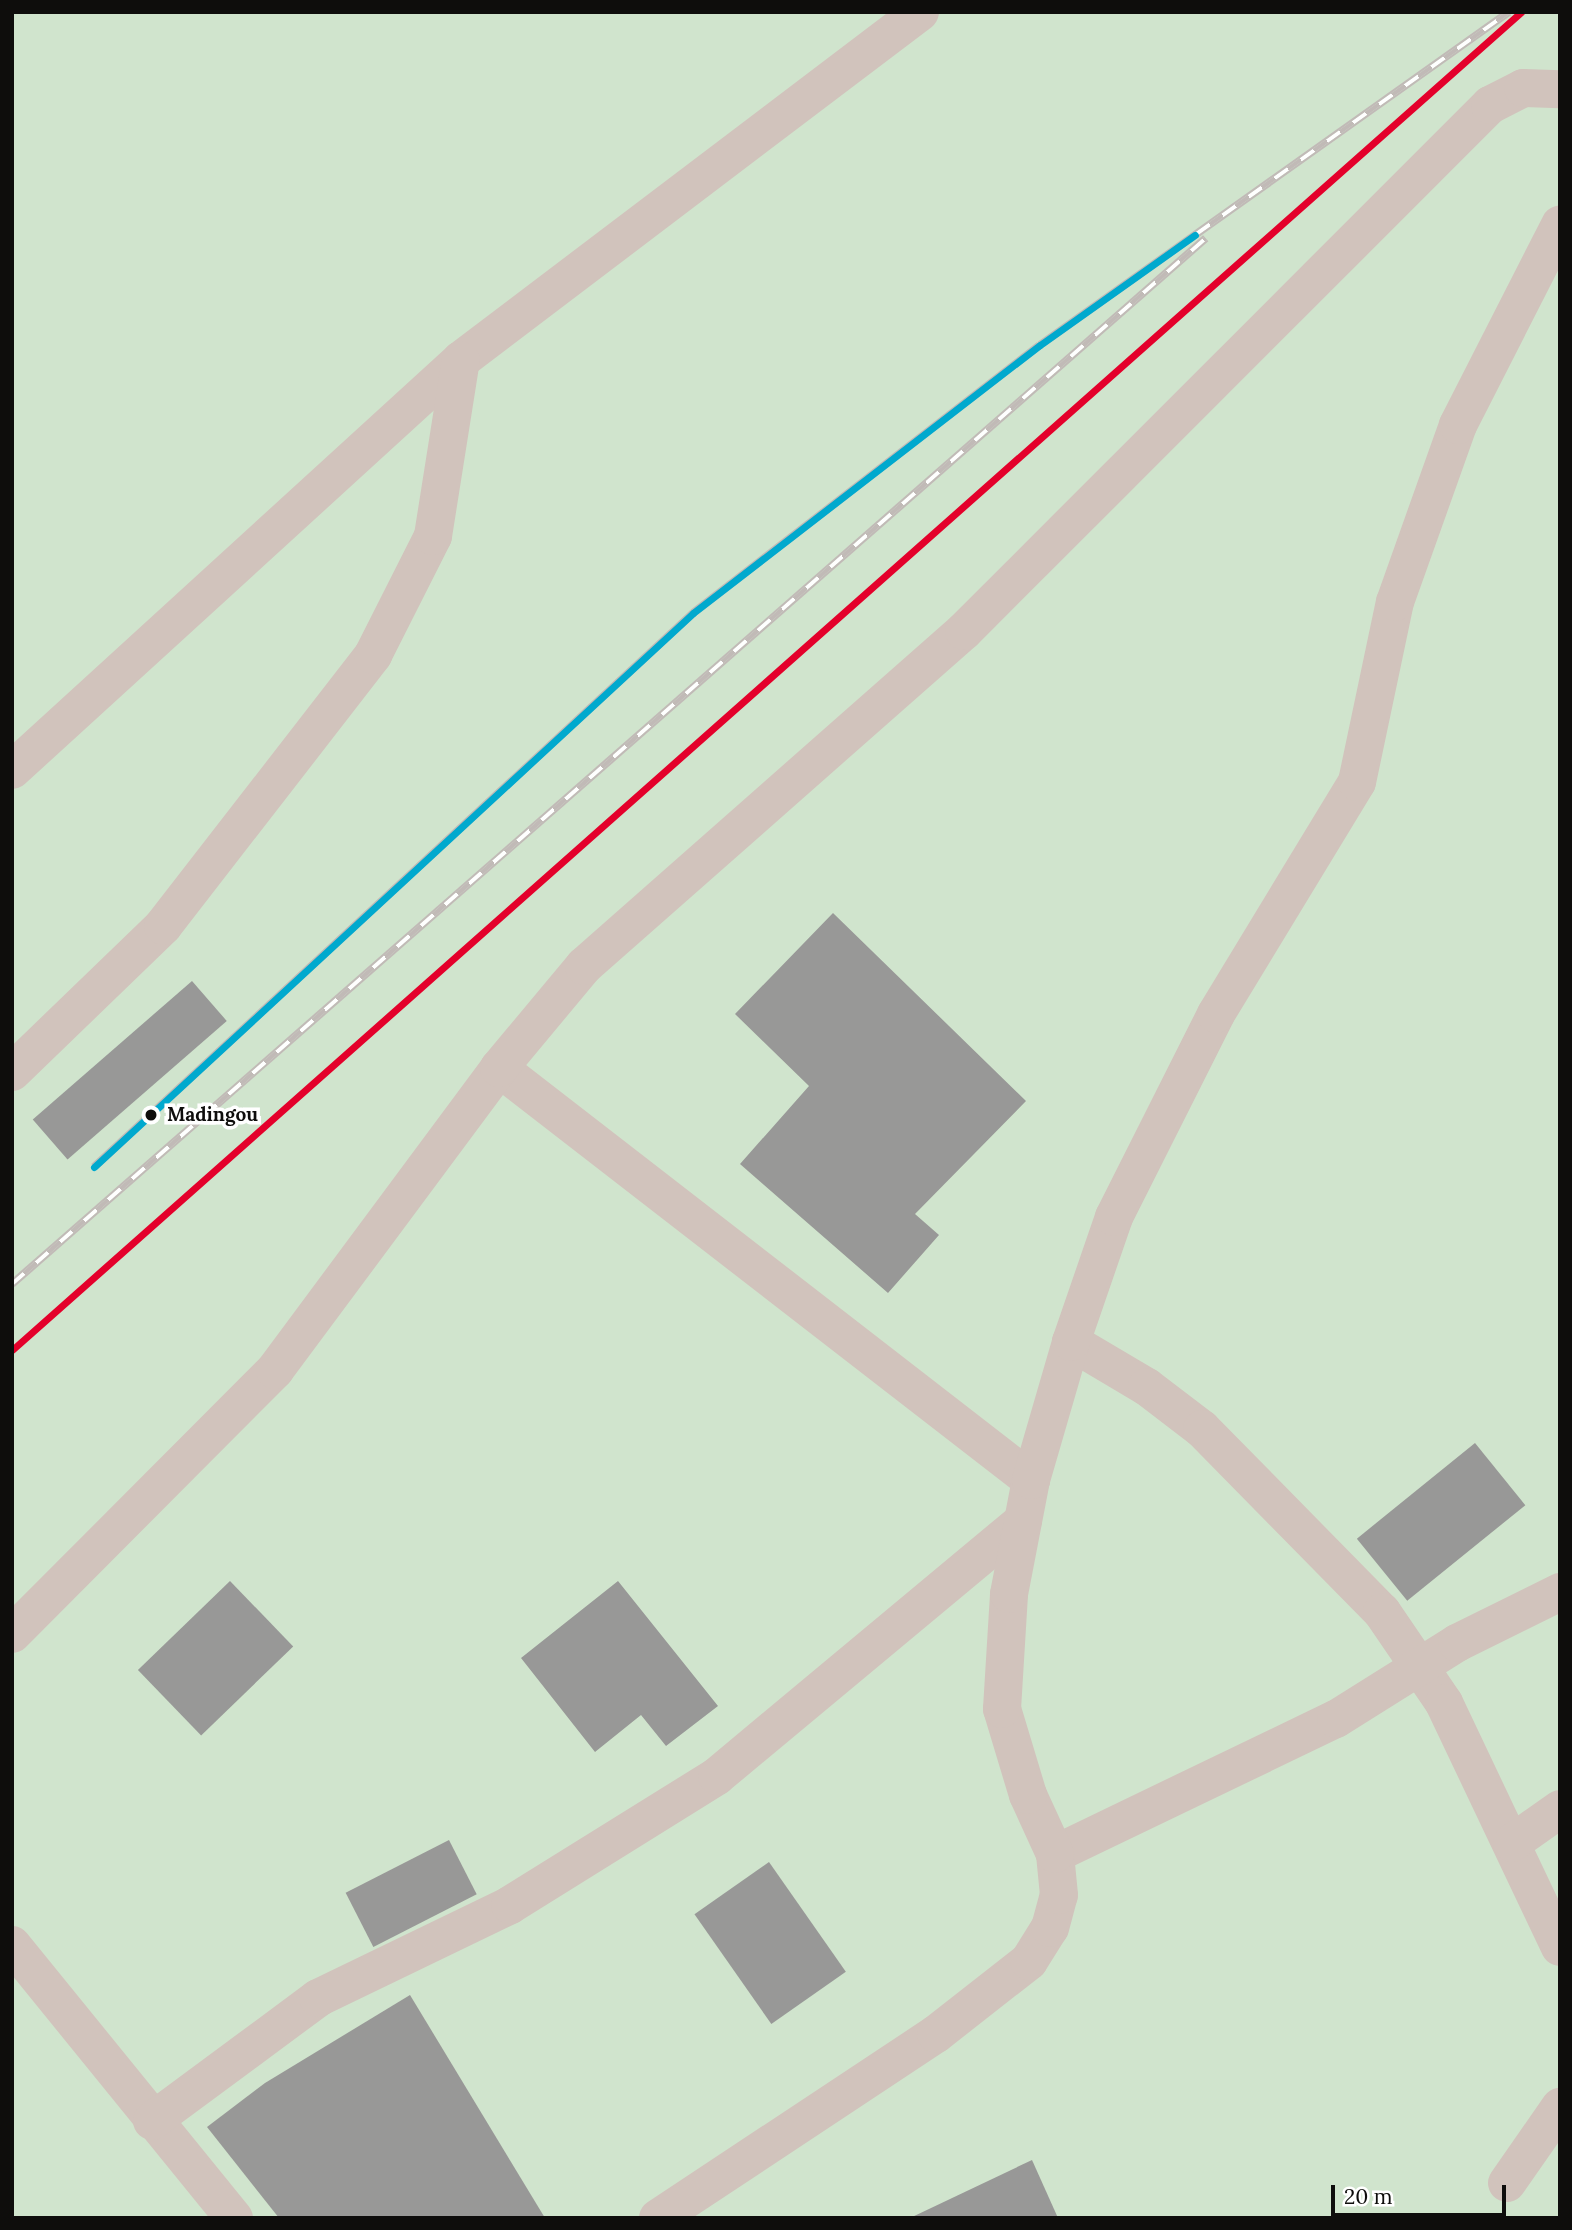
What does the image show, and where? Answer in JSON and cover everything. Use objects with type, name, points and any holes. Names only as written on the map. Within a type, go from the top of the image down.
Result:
[{"type":"street","points":[[12,770],[461,360],[920,12]]},
{"type":"street","points":[[12,1634],[275,1370],[499,1068],[584,966],[964,631],[1490,105],[1523,88],[1560,89]]},
{"type":"street","points":[[658,2218],[936,2034],[1029,1961],[1050,1928],[1059,1895],[1055,1854],[1028,1795],[1002,1709],[1009,1594],[1031,1480],[1072,1342],[1114,1217],[1216,1013],[1357,782],[1395,602],[1458,425],[1560,225]]},
{"type":"street","points":[[12,1072],[163,926],[373,655],[433,536],[461,360]]},
{"type":"street","points":[[499,1068],[1031,1480]]},
{"type":"street","points":[[1072,1342],[1147,1387],[1253,1476],[1382,1612],[1444,1703],[1513,1843],[1560,1947]]},
{"type":"street","points":[[152,2121],[318,1998],[510,1905],[717,1776],[1023,1521]]},
{"type":"street","points":[[1055,1854],[1336,1719],[1419,1665],[1560,1592]]},
{"type":"street","points":[[1513,1843],[1560,1809]]},
{"type":"street","points":[[12,1945],[233,2218]]},
{"type":"street","points":[[1507,2183],[1560,2107]]},
{"type":"green space","points":[[12,12],[1560,12],[1560,2218],[12,2218]]},
{"type":"building","points":[[833,913],[1026,1101],[915,1214],[939,1235],[888,1293],[740,1164],[809,1086],[735,1014]]},
{"type":"building","points":[[192,981],[227,1021],[68,1159],[33,1119]]},
{"type":"building","points":[[1475,1443],[1525,1505],[1407,1601],[1357,1539]]},
{"type":"building","points":[[230,1581],[293,1646],[201,1735],[138,1670]]},
{"type":"building","points":[[618,1581],[718,1706],[666,1746],[641,1715],[595,1752],[521,1658]]},
{"type":"building","points":[[449,1840],[477,1894],[373,1947],[346,1893]]},
{"type":"building","points":[[769,1862],[846,1972],[771,2024],[694,1914]]},
{"type":"building","points":[[410,1995],[545,2218],[279,2218],[207,2127],[265,2083]]},
{"type":"building","points":[[1032,2160],[1058,2218],[910,2218]]},
{"type":"railway","points":[[94,1167],[693,613],[1040,345],[1509,12]]},
{"type":"railway","points":[[12,1284],[1206,238]]},
{"type":"transit line","points":[[12,1350],[1521,12]]},
{"type":"transit line","points":[[94,1167],[693,613],[1040,345],[1195,235]]},
{"type":"place","name":"Madingou","points":[[151,1115]]}]
